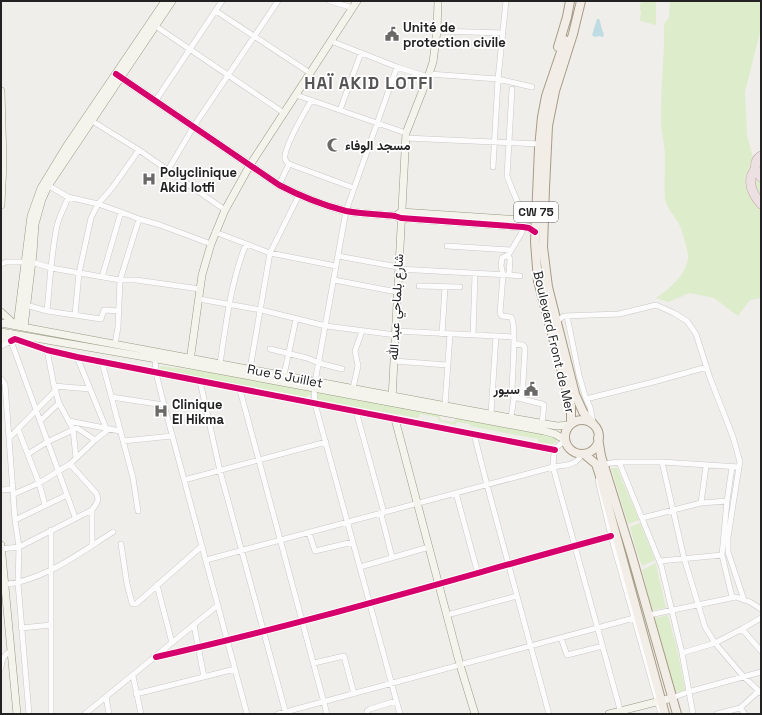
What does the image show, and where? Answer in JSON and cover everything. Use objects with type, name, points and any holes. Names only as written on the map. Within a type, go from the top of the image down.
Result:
[{"type":"highway","points":[[761,156],[756,160],[759,174],[751,177],[750,185],[753,193],[761,204]]},
{"type":"main road","points":[[19,326],[35,224],[46,184],[153,24],[166,1]]},
{"type":"main road","points":[[153,24],[172,1]]},
{"type":"main road","points":[[190,362],[202,275],[215,232],[225,210],[250,165],[358,1]]},
{"type":"main road","name":"شارع بلماحي عبد الله","points":[[392,399],[396,333],[399,215],[406,136],[433,62],[437,31],[438,1]]},
{"type":"main road","points":[[542,117],[544,90],[563,31],[570,1]]},
{"type":"main road","name":"Boulevard Front de Mer","points":[[571,424],[571,406],[538,281],[536,257],[536,215],[539,144],[542,117],[546,96],[569,30],[575,1]]},
{"type":"main road","name":"CW 75","points":[[580,1],[573,34],[555,91],[548,126],[543,247],[548,287],[577,401],[582,412],[594,425]]},
{"type":"main road","points":[[555,91],[576,42],[586,1]]},
{"type":"main road","points":[[118,75],[279,185],[299,196],[346,211],[523,224],[536,232]]},
{"type":"main road","points":[[1,91],[3,162],[1,205]]},
{"type":"main road","points":[[523,224],[536,215]]},
{"type":"main road","points":[[19,326],[26,305],[28,263]]},
{"type":"main road","points":[[1,312],[4,317],[19,326]]},
{"type":"main road","name":"Rue 5 Juillet","points":[[1,323],[115,344],[190,362],[392,399],[544,431],[555,434],[565,441]]},
{"type":"main road","name":"Rue 5 Juillet","points":[[1,332],[13,337],[155,359],[220,364],[250,369],[284,375],[315,385],[353,388],[392,399],[445,405],[557,426],[571,424]]},
{"type":"main road","points":[[1,341],[13,337]]},
{"type":"main road","points":[[395,420],[460,666],[475,714]]},
{"type":"main road","points":[[583,454],[592,450],[598,442],[598,432],[594,425],[583,420],[571,424],[566,430],[565,441],[571,450],[583,454],[596,464],[659,700],[665,714]]},
{"type":"main road","points":[[598,438],[604,464],[677,714]]},
{"type":"main road","points":[[1,545],[3,585],[9,628],[17,714]]},
{"type":"main road","points":[[1,629],[9,628]]},
{"type":"main road","points":[[609,714],[621,712],[659,700],[672,698]]},
{"type":"street","points":[[156,100],[222,1]]},
{"type":"street","points":[[168,170],[194,126],[278,1]]},
{"type":"street","points":[[330,1],[353,8]]},
{"type":"street","points":[[493,167],[498,79],[504,33],[506,1]]},
{"type":"street","points":[[216,11],[310,73]]},
{"type":"street","points":[[153,24],[284,113]]},
{"type":"street","points":[[437,31],[504,33]]},
{"type":"street","points":[[331,41],[397,67],[429,75],[498,79],[532,87]]},
{"type":"street","points":[[340,110],[361,53]]},
{"type":"street","points":[[397,67],[346,211],[315,385],[315,404],[400,714]]},
{"type":"street","points":[[511,418],[514,397],[512,391],[514,337],[512,318],[502,316],[500,313],[503,275],[501,266],[502,258],[509,253],[522,232],[523,224],[518,203],[507,176],[512,89]]},
{"type":"street","points":[[296,95],[377,123],[406,136],[539,144]]},
{"type":"street","points":[[311,101],[287,148],[285,158],[288,164],[354,188]]},
{"type":"street","points":[[89,118],[139,150],[225,210]]},
{"type":"street","points":[[75,315],[79,273],[91,218],[98,204],[112,188],[139,150]]},
{"type":"street","points":[[279,185],[288,164]]},
{"type":"street","points":[[46,184],[68,197],[98,204],[138,219],[160,224],[211,244]]},
{"type":"street","points":[[250,369],[270,253],[299,196]]},
{"type":"street","points":[[47,311],[57,224],[68,197]]},
{"type":"street","points":[[102,277],[121,212]]},
{"type":"street","points":[[115,344],[119,311],[120,280],[138,219]]},
{"type":"street","points":[[215,232],[270,253],[336,266]]},
{"type":"street","points":[[220,364],[238,263],[246,244]]},
{"type":"street","points":[[447,246],[509,253]]},
{"type":"street","points":[[509,253],[509,275]]},
{"type":"street","points":[[338,256],[398,268],[520,276]]},
{"type":"street","points":[[1,264],[6,262],[28,263],[120,280],[136,280],[200,289]]},
{"type":"street","points":[[472,335],[475,274]]},
{"type":"street","points":[[334,280],[397,292]]},
{"type":"street","points":[[419,286],[460,287]]},
{"type":"street","points":[[442,334],[445,287]]},
{"type":"street","points":[[199,299],[261,310],[326,326],[362,331],[514,337]]},
{"type":"street","points":[[26,305],[47,311],[101,319],[104,310],[119,311]]},
{"type":"street","points":[[557,321],[567,316],[619,314],[656,306],[674,313],[687,321],[696,334],[733,437],[740,462],[728,537],[728,552],[744,600]]},
{"type":"street","points":[[567,316],[579,375],[590,407],[594,425]]},
{"type":"street","points":[[284,375],[296,319]]},
{"type":"street","points":[[353,388],[358,366],[355,351],[362,331]]},
{"type":"street","points":[[445,405],[450,334]]},
{"type":"street","points":[[492,414],[496,336]]},
{"type":"street","points":[[1,346],[13,337]]},
{"type":"street","points":[[13,337],[47,350],[77,357],[240,390],[555,450]]},
{"type":"street","points":[[13,337],[47,442],[76,517]]},
{"type":"street","points":[[514,344],[523,345],[525,348],[522,399]]},
{"type":"street","points":[[270,349],[307,358],[342,369]]},
{"type":"street","points":[[47,350],[59,403],[73,429],[76,458]]},
{"type":"street","points":[[77,357],[108,428]]},
{"type":"street","points":[[155,359],[156,373],[172,436],[247,714]]},
{"type":"street","points":[[394,361],[447,365]]},
{"type":"street","points":[[102,362],[133,478],[138,511]]},
{"type":"street","points":[[586,399],[707,367]]},
{"type":"street","points":[[1,379],[5,384],[15,520],[19,547],[18,584],[29,714]]},
{"type":"street","points":[[200,381],[220,471],[286,713]]},
{"type":"street","points":[[9,438],[55,388]]},
{"type":"street","points":[[55,388],[90,389]]},
{"type":"street","points":[[240,390],[327,714]]},
{"type":"street","points":[[111,397],[164,405]]},
{"type":"street","points":[[514,397],[544,405],[542,423]]},
{"type":"street","points":[[40,421],[59,403]]},
{"type":"street","points":[[356,411],[392,557]]},
{"type":"street","points":[[69,421],[120,431]]},
{"type":"street","points":[[28,454],[47,442],[73,429],[78,428],[95,440]]},
{"type":"street","points":[[1,490],[14,491],[39,482],[70,464],[108,428]]},
{"type":"street","points":[[18,429],[39,482],[45,506]]},
{"type":"street","points":[[474,434],[549,714]]},
{"type":"street","points":[[123,441],[172,436]]},
{"type":"street","points":[[565,441],[555,450],[554,467],[574,546],[621,712]]},
{"type":"street","points":[[184,480],[326,442]]},
{"type":"street","points":[[206,560],[577,462],[583,454]]},
{"type":"street","points":[[604,464],[619,462],[662,462],[739,467]]},
{"type":"street","points":[[619,462],[660,561],[682,653],[693,714]]},
{"type":"street","points":[[662,462],[684,558],[705,627],[715,643],[743,676],[760,692],[740,708],[717,714]]},
{"type":"street","points":[[1,549],[19,547],[92,510],[97,503],[98,497],[70,464]]},
{"type":"street","points":[[701,503],[706,466]]},
{"type":"street","points":[[732,467],[722,555],[732,597]]},
{"type":"street","points":[[599,473],[598,487],[634,618],[659,700],[661,714]]},
{"type":"street","points":[[456,493],[478,574]]},
{"type":"street","points":[[15,520],[67,495]]},
{"type":"street","points":[[642,518],[701,503],[727,501]]},
{"type":"street","points":[[92,510],[92,545]]},
{"type":"street","points":[[51,530],[52,714]]},
{"type":"street","points":[[3,585],[18,584],[51,571],[113,532]]},
{"type":"street","points":[[310,533],[315,551],[353,542]]},
{"type":"street","points":[[156,657],[264,632],[611,536]]},
{"type":"street","points":[[121,544],[127,584],[132,603],[136,604],[202,546]]},
{"type":"street","points":[[360,566],[429,547]]},
{"type":"street","points":[[660,561],[722,555]]},
{"type":"street","points":[[157,585],[172,643]]},
{"type":"street","points":[[447,615],[517,596]]},
{"type":"street","points":[[648,615],[732,597],[744,600],[761,609]]},
{"type":"street","points":[[85,714],[218,605]]},
{"type":"street","points":[[278,714],[634,618]]},
{"type":"street","points":[[682,653],[715,643],[742,630],[761,618]]},
{"type":"street","points":[[21,628],[51,625]]},
{"type":"street","points":[[194,625],[204,677]]},
{"type":"street","points":[[742,630],[761,651]]},
{"type":"street","points":[[561,638],[567,656],[603,646]]},
{"type":"street","points":[[1,668],[3,657],[11,651]]},
{"type":"street","points":[[314,663],[344,656],[354,694]]},
{"type":"street","points":[[136,694],[235,669]]},
{"type":"street","points":[[672,698],[688,692],[761,672]]},
{"type":"street","points":[[133,676],[140,714]]},
{"type":"street","points":[[106,698],[109,714]]},
{"type":"street","points":[[367,714],[367,711],[370,709],[396,701]]},
{"type":"street","points":[[740,708],[745,714]]},
{"type":"green space","points":[[643,1],[656,1],[656,25],[640,21],[640,4]]},
{"type":"green space","points":[[670,1],[761,1],[761,28],[745,92],[747,135],[761,186],[761,298],[750,300],[738,316],[714,298],[690,293],[668,302],[656,298],[671,286],[680,276],[684,271],[688,259],[680,227],[669,208],[665,197],[665,154],[661,124],[661,99],[664,24],[669,18]]},
{"type":"green space","points":[[160,366],[202,371],[435,414],[439,415],[441,420],[453,422],[457,418],[545,434],[557,438],[556,442],[553,444],[538,443],[538,439],[470,426],[470,424],[457,422],[455,425],[439,421],[437,417],[420,414],[418,418],[316,400],[317,396],[308,395],[307,397],[160,370]]},
{"type":"green space","points":[[611,468],[617,468],[639,520],[628,524]]},
{"type":"green space","points":[[640,523],[655,560],[642,566],[630,527]]},
{"type":"green space","points":[[656,563],[666,608],[652,610],[642,570]]},
{"type":"green space","points":[[668,615],[678,653],[685,690],[675,693],[655,618]]},
{"type":"water","points":[[597,19],[599,19],[604,34],[603,37],[595,37],[592,35]]},
{"type":"cycle path","points":[[116,74],[279,185],[311,200],[337,209],[352,212],[395,216],[401,218],[523,227],[529,228],[535,232]]},
{"type":"cycle path","points":[[11,341],[15,339],[47,350],[77,357],[555,450]]},
{"type":"cycle path","points":[[156,657],[327,615],[611,536]]},
{"type":"place","name":"Unité de protection civile","points":[[392,34]]},
{"type":"place","name":"مسجد الوفاء","points":[[334,145]]},
{"type":"place","name":"Polyclinique Akid lotfi","points":[[149,179]]},
{"type":"place","name":"سيور","points":[[531,389]]},
{"type":"place","name":"Clinique El Hikma","points":[[161,411]]},
{"type":"district","name":"HAÏ AKID LOTFI","points":[[369,83]]}]
